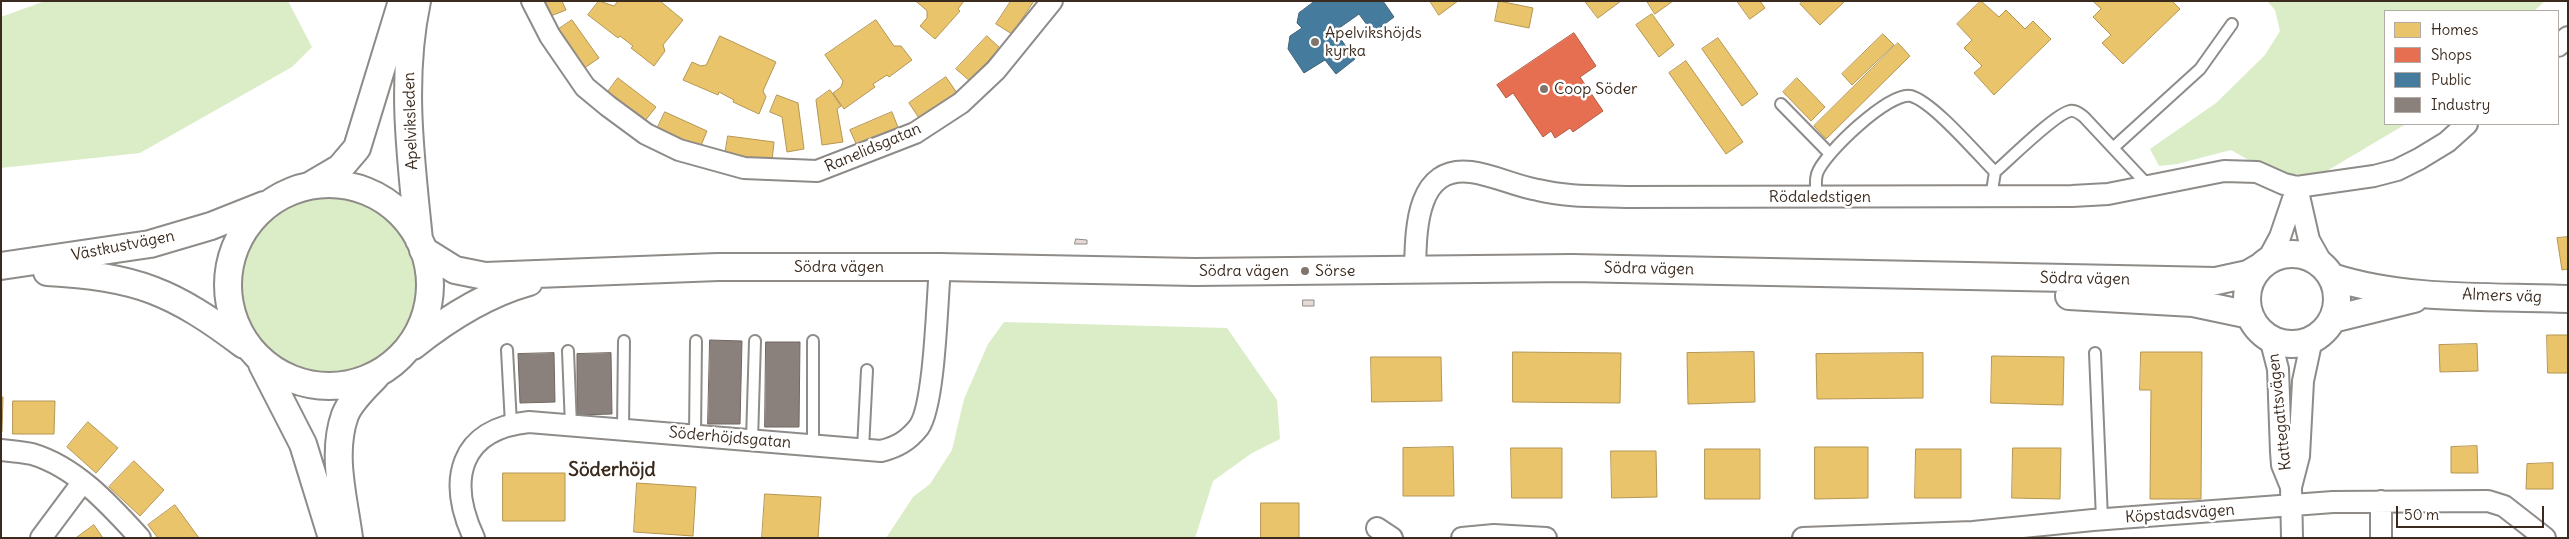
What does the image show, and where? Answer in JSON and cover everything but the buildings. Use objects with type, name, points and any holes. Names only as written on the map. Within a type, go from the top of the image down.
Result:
[{"type":"street","name":"Apelviksleden","points":[[309,186],[340,168],[357,148],[402,1]]},
{"type":"street","name":"Apelviksleden","points":[[417,1],[411,35],[407,105],[409,150],[421,245]]},
{"type":"street","name":"Ranelidsgatan","points":[[532,1],[550,36],[585,87],[646,134],[679,150],[744,168],[817,171],[915,133],[960,102],[996,70],[1052,1]]},
{"type":"street","points":[[2297,187],[2374,176],[2397,170],[2446,142],[2466,125]]},
{"type":"street","name":"Rödaledstigen","points":[[1415,270],[1416,233],[1424,196],[1443,177],[1460,172],[1472,172],[1539,191],[1575,195],[1705,198],[1991,197],[2108,194],[2146,188],[2217,172],[2241,170],[2257,172],[2284,184],[2297,187]]},
{"type":"street","points":[[349,538],[340,473],[339,443],[345,415],[353,402],[391,363],[416,335],[427,306],[429,275],[421,245],[409,223],[394,208],[377,196],[358,188],[338,184],[309,186],[288,193],[258,212],[240,236],[230,263],[228,278],[228,293],[234,321],[256,355],[292,379],[318,386],[352,383],[391,363]]},
{"type":"street","points":[[2297,187],[2309,240],[2337,293],[2333,319],[2324,331],[2312,339],[2291,344],[2270,338],[2256,326],[2250,315],[2248,290],[2277,245],[2297,187]]},
{"type":"street","name":"Västkustvägen","points":[[1,268],[150,244],[211,226],[270,203]]},
{"type":"street","name":"Södra vägen","points":[[421,245],[450,267],[469,274],[485,276],[581,270],[718,267],[940,267],[1195,272],[1707,270],[1908,276],[2216,281],[2248,274],[2263,264]]},
{"type":"street","points":[[2263,264],[2283,255],[2300,254],[2327,271]]},
{"type":"street","name":"Söderhöjdsgatan","points":[[474,538],[465,519],[460,481],[469,450],[494,429],[511,424],[529,422],[881,451],[903,444],[920,425],[930,382],[940,267]]},
{"type":"street","name":"Västkustvägen","points":[[1,268],[81,273],[134,282],[186,305],[256,355],[296,426],[332,538]]},
{"type":"street","name":"Södra vägen","points":[[391,363],[458,314],[488,297],[512,287],[581,270]]},
{"type":"street","name":"Almers väg","points":[[2327,271],[2374,287],[2436,294],[2568,298]]},
{"type":"street","name":"Södra vägen","points":[[1908,276],[2014,294],[2193,304],[2250,315]]},
{"type":"street","name":"Almers väg","points":[[2333,319],[2436,294]]},
{"type":"street","name":"Kattegattsvägen","points":[[2270,338],[2278,369],[2282,465],[2292,496]]},
{"type":"street","name":"Kattegattsvägen","points":[[2292,538],[2292,496],[2299,456],[2303,381],[2312,339]]},
{"type":"street","points":[[1,450],[32,454],[68,471],[110,506],[140,538]]},
{"type":"street","points":[[41,538],[82,483]]},
{"type":"street","name":"Köpstadsvägen","points":[[1804,538],[1973,532],[2102,520],[2292,496],[2381,502],[2496,502],[2514,512],[2545,538]]},
{"type":"street","points":[[2381,502],[2381,538]]},
{"type":"street","points":[[1462,538],[1494,536],[1546,538]]},
{"type":"lane","points":[[2113,148],[2200,69],[2232,24]]},
{"type":"lane","points":[[1817,197],[1818,173],[1830,154],[1882,106],[1898,97],[1911,96],[1928,106],[1995,172]]},
{"type":"lane","points":[[1781,104],[1830,154]]},
{"type":"lane","points":[[1991,197],[1995,172],[2054,120],[2069,111],[2076,112],[2084,117],[2143,180],[2146,188]]},
{"type":"lane","points":[[752,440],[755,340]]},
{"type":"lane","points":[[623,429],[624,341]]},
{"type":"lane","points":[[695,435],[696,341]]},
{"type":"lane","points":[[813,445],[814,341]]},
{"type":"lane","points":[[506,350],[511,424]]},
{"type":"lane","points":[[568,351],[571,426]]},
{"type":"lane","points":[[2095,353],[2102,520]]},
{"type":"lane","points":[[863,449],[867,370]]},
{"type":"green space","points":[[45,1],[288,1],[312,47],[292,67],[140,153],[1,168],[1,17]]},
{"type":"green space","points":[[2267,1],[2545,1],[2535,10],[2384,10],[2384,125],[2404,125],[2320,175],[2273,174],[2231,150],[2177,164],[2159,166],[2150,149],[2216,103],[2265,55],[2280,31],[2275,10]]},
{"type":"green space","points":[[329,196],[363,203],[379,211],[398,229],[404,236],[415,260],[419,286],[412,320],[404,336],[386,355],[379,361],[355,372],[329,376],[295,369],[279,361],[260,343],[254,336],[243,312],[239,286],[246,252],[254,236],[272,217],[279,211],[303,200]]},
{"type":"green space","points":[[1004,322],[1227,328],[1277,400],[1280,439],[1252,453],[1213,481],[1195,538],[886,538],[913,497],[930,484],[952,450],[964,399],[988,344]]},
{"type":"place","name":"Apelvikshöjds kyrka","points":[[1315,42]]},
{"type":"place","name":"Coop Söder","points":[[1544,89]]},
{"type":"place","name":"Sörse","points":[[1305,271]]},
{"type":"district","name":"Söderhöjd","points":[[612,471]]}]
